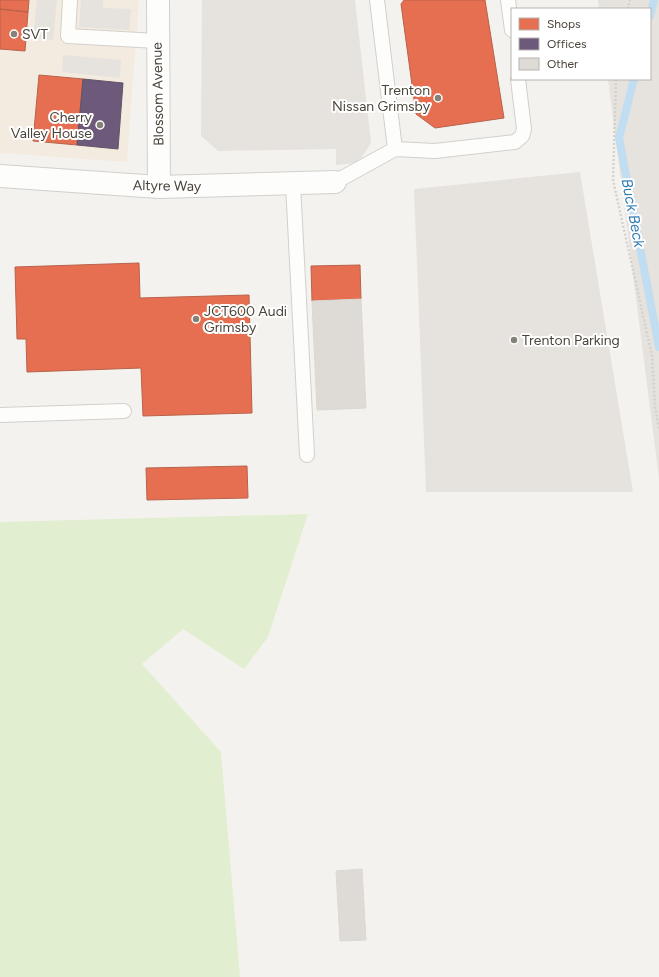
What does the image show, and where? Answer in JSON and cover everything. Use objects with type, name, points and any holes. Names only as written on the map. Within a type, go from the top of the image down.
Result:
[{"type":"street","name":"Blossom Avenue","points":[[158,0],[157,41],[159,188]]},
{"type":"street","name":"Altyre Way","points":[[0,176],[159,188],[335,182]]},
{"type":"lane","points":[[70,0],[68,36],[157,41]]},
{"type":"lane","points":[[377,0],[395,149]]},
{"type":"lane","points":[[508,0],[511,22]]},
{"type":"lane","points":[[335,182],[395,149],[434,151],[515,142],[522,136],[524,129],[518,80]]},
{"type":"lane","points":[[293,184],[307,455]]},
{"type":"lane","points":[[0,415],[124,411]]},
{"type":"path","points":[[616,80],[613,180],[652,356],[655,406],[659,430]]},
{"type":"shaded area","points":[[0,0],[139,0],[127,162],[0,153]]},
{"type":"shaded area","points":[[37,0],[57,0],[53,40],[33,38]]},
{"type":"shaded area","points":[[81,0],[103,0],[103,8],[131,9],[129,30],[79,27]]},
{"type":"shaded area","points":[[202,0],[355,0],[371,143],[358,163],[336,165],[336,149],[218,151],[201,136]]},
{"type":"shaded area","points":[[598,0],[659,0],[659,478],[608,80],[651,80],[651,8],[599,8]]},
{"type":"shaded area","points":[[63,55],[121,60],[120,78],[62,72]]},
{"type":"shaded area","name":"Trenton Parking","points":[[580,172],[633,492],[426,492],[414,189]]},
{"type":"green space","points":[[308,514],[268,637],[244,669],[183,629],[142,664],[221,752],[240,977],[0,977],[0,522]]},
{"type":"building: Shops","points":[[0,0],[29,0],[28,12],[0,9]]},
{"type":"building: Shops","points":[[404,0],[485,0],[504,118],[435,128],[416,114],[401,4]]},
{"type":"building: Shops","points":[[0,9],[28,12],[25,51],[0,49]]},
{"type":"building: Shops","points":[[39,75],[83,79],[77,145],[33,141]]},
{"type":"building: Shops","points":[[139,263],[140,298],[249,295],[252,413],[143,416],[141,368],[27,372],[26,339],[17,339],[15,267]]},
{"type":"building: Shops","points":[[360,265],[361,299],[312,301],[311,266]]},
{"type":"building: Shops","points":[[247,466],[248,498],[147,500],[146,468]]},
{"type":"building: Offices","points":[[83,79],[123,83],[118,149],[77,145]]},
{"type":"building: Other","points":[[361,299],[366,408],[317,410],[312,301]]},
{"type":"building: Other","points":[[362,869],[366,940],[340,941],[336,871]]},
{"type":"waterway","name":"Buck Beck","points":[[651,12],[654,0]]},
{"type":"waterway","name":"Buck Beck","points":[[634,80],[619,138],[659,347]]},
{"type":"place","name":"SVT","points":[[14,34]]},
{"type":"place","name":"Trenton Nissan Grimsby","points":[[438,98]]},
{"type":"place","name":"Cherry Valley House","points":[[100,125]]},
{"type":"place","name":"JCT600 Audi Grimsby","points":[[196,319]]},
{"type":"place","name":"Trenton Parking","points":[[514,340]]}]
